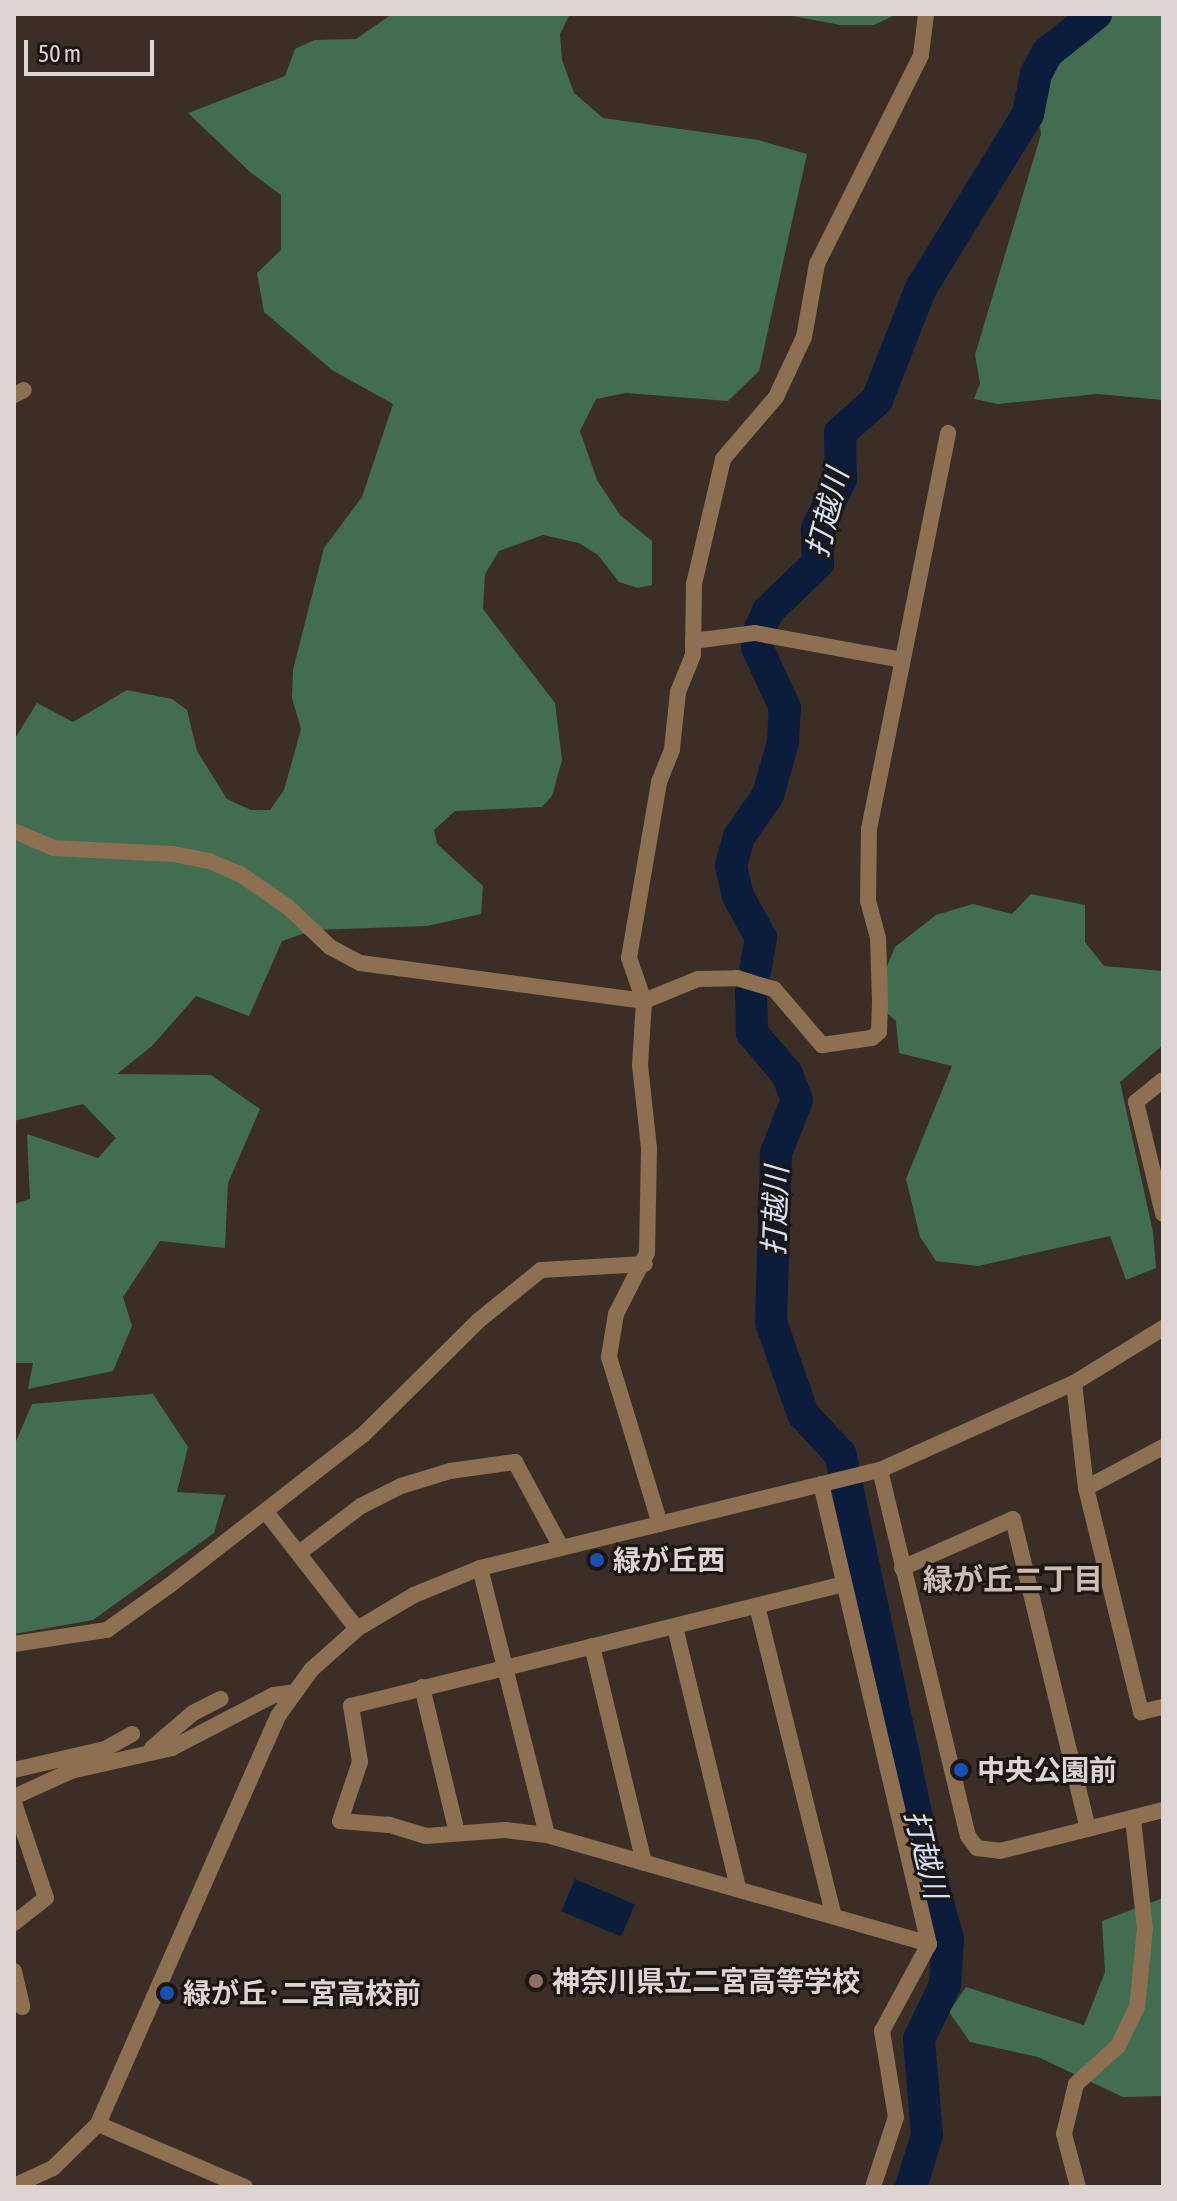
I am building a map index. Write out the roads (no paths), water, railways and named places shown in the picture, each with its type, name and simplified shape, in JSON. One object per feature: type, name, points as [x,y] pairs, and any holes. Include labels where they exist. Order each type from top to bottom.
[{"type":"street","points":[[660,1524],[609,1357],[616,1314],[645,1264],[649,1148],[640,1065],[644,1001],[629,958],[659,782],[672,749],[674,706],[693,655],[694,584],[723,459],[776,397],[792,363],[808,323],[817,264],[921,55],[926,14]]},
{"type":"street","points":[[14,831],[54,848],[173,854],[209,861],[240,874],[288,907],[330,947],[360,963],[644,1001],[698,979],[737,978],[768,985],[822,1045],[872,1038],[879,1032],[878,938],[868,901],[869,829],[948,433]]},
{"type":"street","points":[[693,641],[755,633],[902,660]]},
{"type":"street","points":[[1162,1211],[1136,1102],[1163,1080]]},
{"type":"street","points":[[14,1644],[107,1630],[266,1512],[364,1434],[478,1321],[534,1274],[549,1267],[645,1264]]},
{"type":"street","points":[[14,2186],[53,2168],[98,2124],[278,1716],[311,1670],[357,1629],[414,1595],[480,1568],[874,1471],[1074,1383],[1163,1328]]},
{"type":"street","points":[[1074,1383],[1086,1488],[1141,1712],[1163,1707]]},
{"type":"street","points":[[1086,1488],[1163,1447]]},
{"type":"street","points":[[299,1553],[361,1506],[401,1486],[450,1471],[515,1462],[561,1547]]},
{"type":"street","points":[[874,1471],[902,1568],[968,1836],[988,1852],[1163,1810]]},
{"type":"street","points":[[826,1483],[844,1584],[929,1944],[882,2031],[896,2117],[873,2187]]},
{"type":"street","points":[[266,1512],[357,1629]]},
{"type":"street","points":[[902,1568],[1013,1519],[1088,1829]]},
{"type":"street","points":[[480,1568],[547,1835]]},
{"type":"street","points":[[844,1584],[675,1627],[505,1665],[351,1706],[360,1762],[340,1821],[389,1825],[426,1836],[505,1830],[547,1835],[833,1914],[929,1944]]},
{"type":"street","points":[[757,1606],[833,1914]]},
{"type":"street","points":[[675,1627],[738,1888]]},
{"type":"street","points":[[592,1646],[644,1863]]},
{"type":"street","points":[[422,1687],[457,1833]]},
{"type":"street","points":[[14,1923],[46,1898],[14,1800],[71,1771],[172,1748],[274,1695],[295,1692]]},
{"type":"street","points":[[140,1755],[193,1713],[221,1699]]},
{"type":"street","points":[[14,1770],[105,1749],[132,1734]]},
{"type":"street","points":[[1078,2187],[1064,2134],[1076,2084],[1118,2046],[1137,2007],[1145,1929],[1133,1818]]},
{"type":"street","points":[[14,1971],[22,2007]]},
{"type":"street","points":[[98,2124],[245,2187]]},
{"type":"water","points":[[575,1879],[635,1904],[621,1937],[561,1911]]},
{"type":"waterway","name":"打越川","points":[[911,2187],[927,2135],[919,2039],[945,1985],[948,1939],[925,1856],[840,1454],[803,1414],[771,1322],[776,1153],[797,1100],[787,1074],[752,1033],[751,993],[761,938],[738,896],[731,866],[739,837],[768,795],[783,742],[785,708],[757,647],[760,629],[768,611],[818,563],[817,529],[841,479],[840,433],[877,400],[921,288],[1028,114],[1036,74],[1047,53],[1096,14]]},
{"type":"place","name":"緑が丘西","points":[[597,1560]]},
{"type":"place","name":"中央公園前","points":[[961,1770]]},
{"type":"place","name":"神奈川県立二宮高等学校","points":[[536,1981]]},
{"type":"place","name":"緑が丘･二宮高校前","points":[[167,1993]]},
{"type":"district","name":"緑が丘二丁目","points":[[1013,1579]]}]
